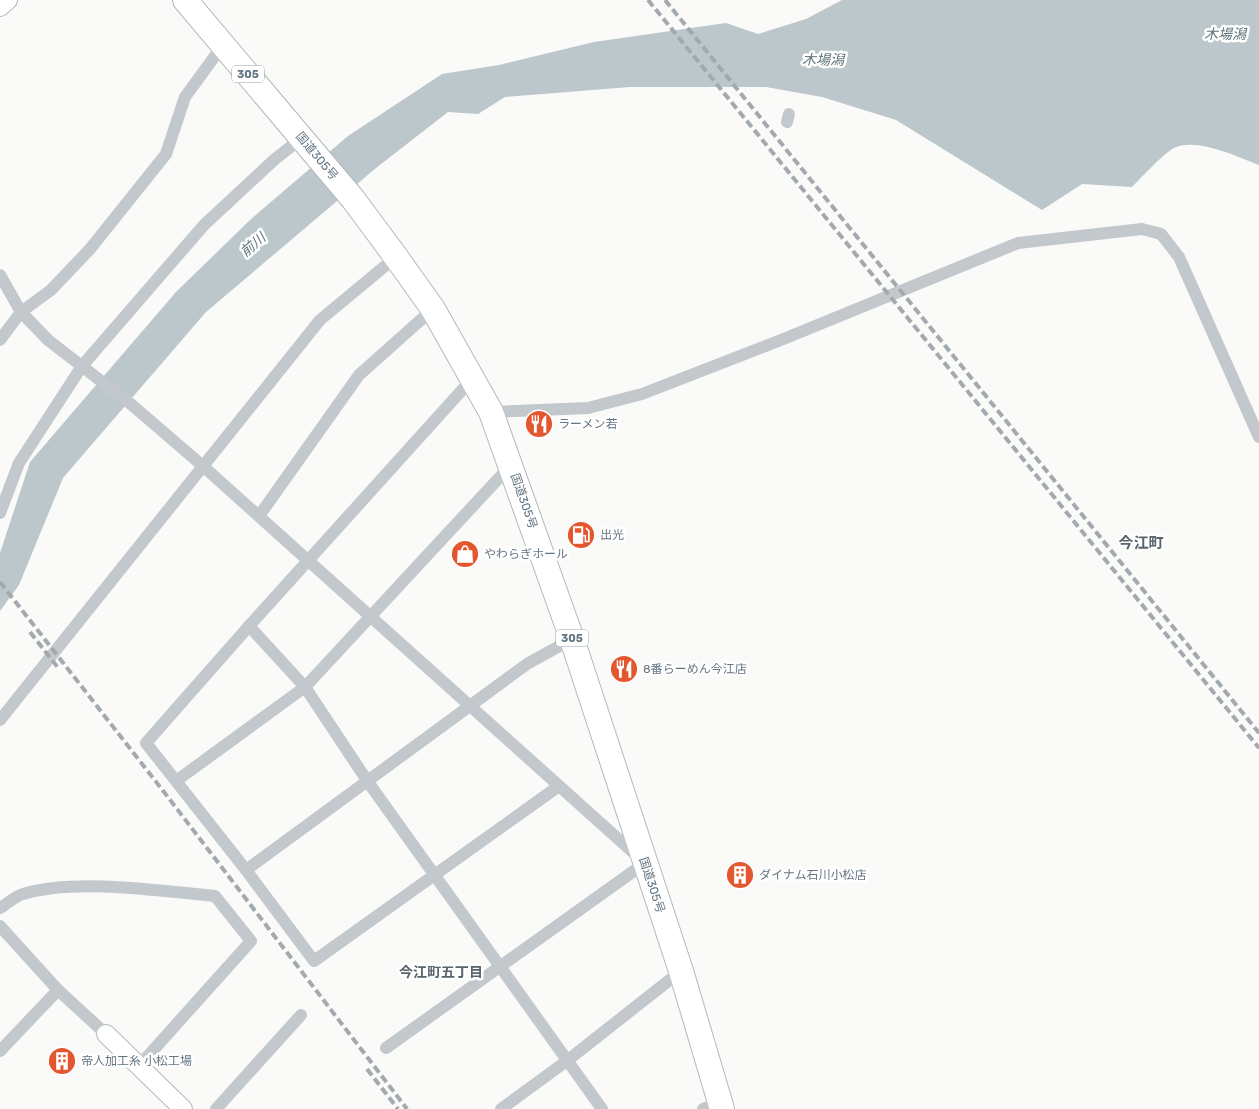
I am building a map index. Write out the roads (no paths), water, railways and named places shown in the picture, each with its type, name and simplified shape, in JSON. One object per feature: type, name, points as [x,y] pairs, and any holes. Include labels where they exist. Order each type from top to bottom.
[{"type":"highway","name":"国道305号","points":[[185,0],[353,199],[432,309],[491,412],[572,639],[680,971],[715,1107]]},
{"type":"street","points":[[0,7],[8,0]]},
{"type":"street","points":[[0,340],[21,312],[51,290],[90,249],[166,154],[186,97],[223,45]]},
{"type":"street","points":[[0,513],[19,463],[82,366],[204,225],[260,172],[306,144]]},
{"type":"street","points":[[491,412],[588,408],[642,394],[781,340],[1018,243],[1142,229],[1161,234],[1179,257],[1259,437]]},
{"type":"street","points":[[0,720],[320,320],[396,257]]},
{"type":"street","points":[[0,275],[21,312],[48,340],[132,405],[260,516],[645,863],[386,1048]]},
{"type":"street","points":[[260,516],[359,375],[432,309]]},
{"type":"street","points":[[472,379],[307,560],[146,743],[246,870],[314,961],[559,786]]},
{"type":"street","points":[[176,782],[305,687],[511,465]]},
{"type":"street","points":[[249,626],[305,687],[368,782],[435,873],[602,1109]]},
{"type":"street","points":[[246,870],[471,707],[527,664],[572,639]]},
{"type":"street","points":[[0,908],[22,894],[61,888],[148,889],[215,896],[251,941],[139,1066]]},
{"type":"street","points":[[0,926],[58,990],[183,1109]]},
{"type":"street","points":[[501,1109],[568,1060],[680,971]]},
{"type":"street","points":[[0,1051],[58,990]]},
{"type":"street","points":[[216,1109],[301,1015]]},
{"type":"water","points":[[842,0],[1259,0],[1259,165],[1217,149],[1205,146],[1183,145],[1174,148],[1164,155],[1132,187],[1082,184],[1042,210],[896,120],[822,97],[766,87],[630,87],[505,97],[478,114],[448,112],[376,168],[206,312],[63,478],[19,585],[0,611],[0,553],[30,462],[176,292],[250,220],[348,136],[442,74],[499,65],[594,42],[726,23],[758,34],[806,19]]},
{"type":"railway","points":[[648,0],[1259,748]]},
{"type":"railway","points":[[665,0],[1259,733]]},
{"type":"railway","points":[[0,582],[407,1109]]},
{"type":"railway","points":[[30,632],[59,669]]},
{"type":"railway","points":[[367,1069],[398,1109]]},
{"type":"place","name":"ラーメン若","points":[[539,424]]},
{"type":"place","name":"出光","points":[[581,535]]},
{"type":"place","name":"やわらぎホール","points":[[465,554]]},
{"type":"place","name":"8番らーめん今江店","points":[[624,669]]},
{"type":"place","name":"ダイナム石川小松店","points":[[740,875]]},
{"type":"place","name":"帝人加工糸 小松工場","points":[[62,1061]]},
{"type":"district","name":"今江町","points":[[1141,543]]},
{"type":"district","name":"今江町五丁目","points":[[441,972]]},
{"type":"water label","name":"木場潟","points":[[1225,34]]},
{"type":"water label","name":"木場潟","points":[[823,60]]},
{"type":"water label","name":"前川","points":[[253,245]]}]
